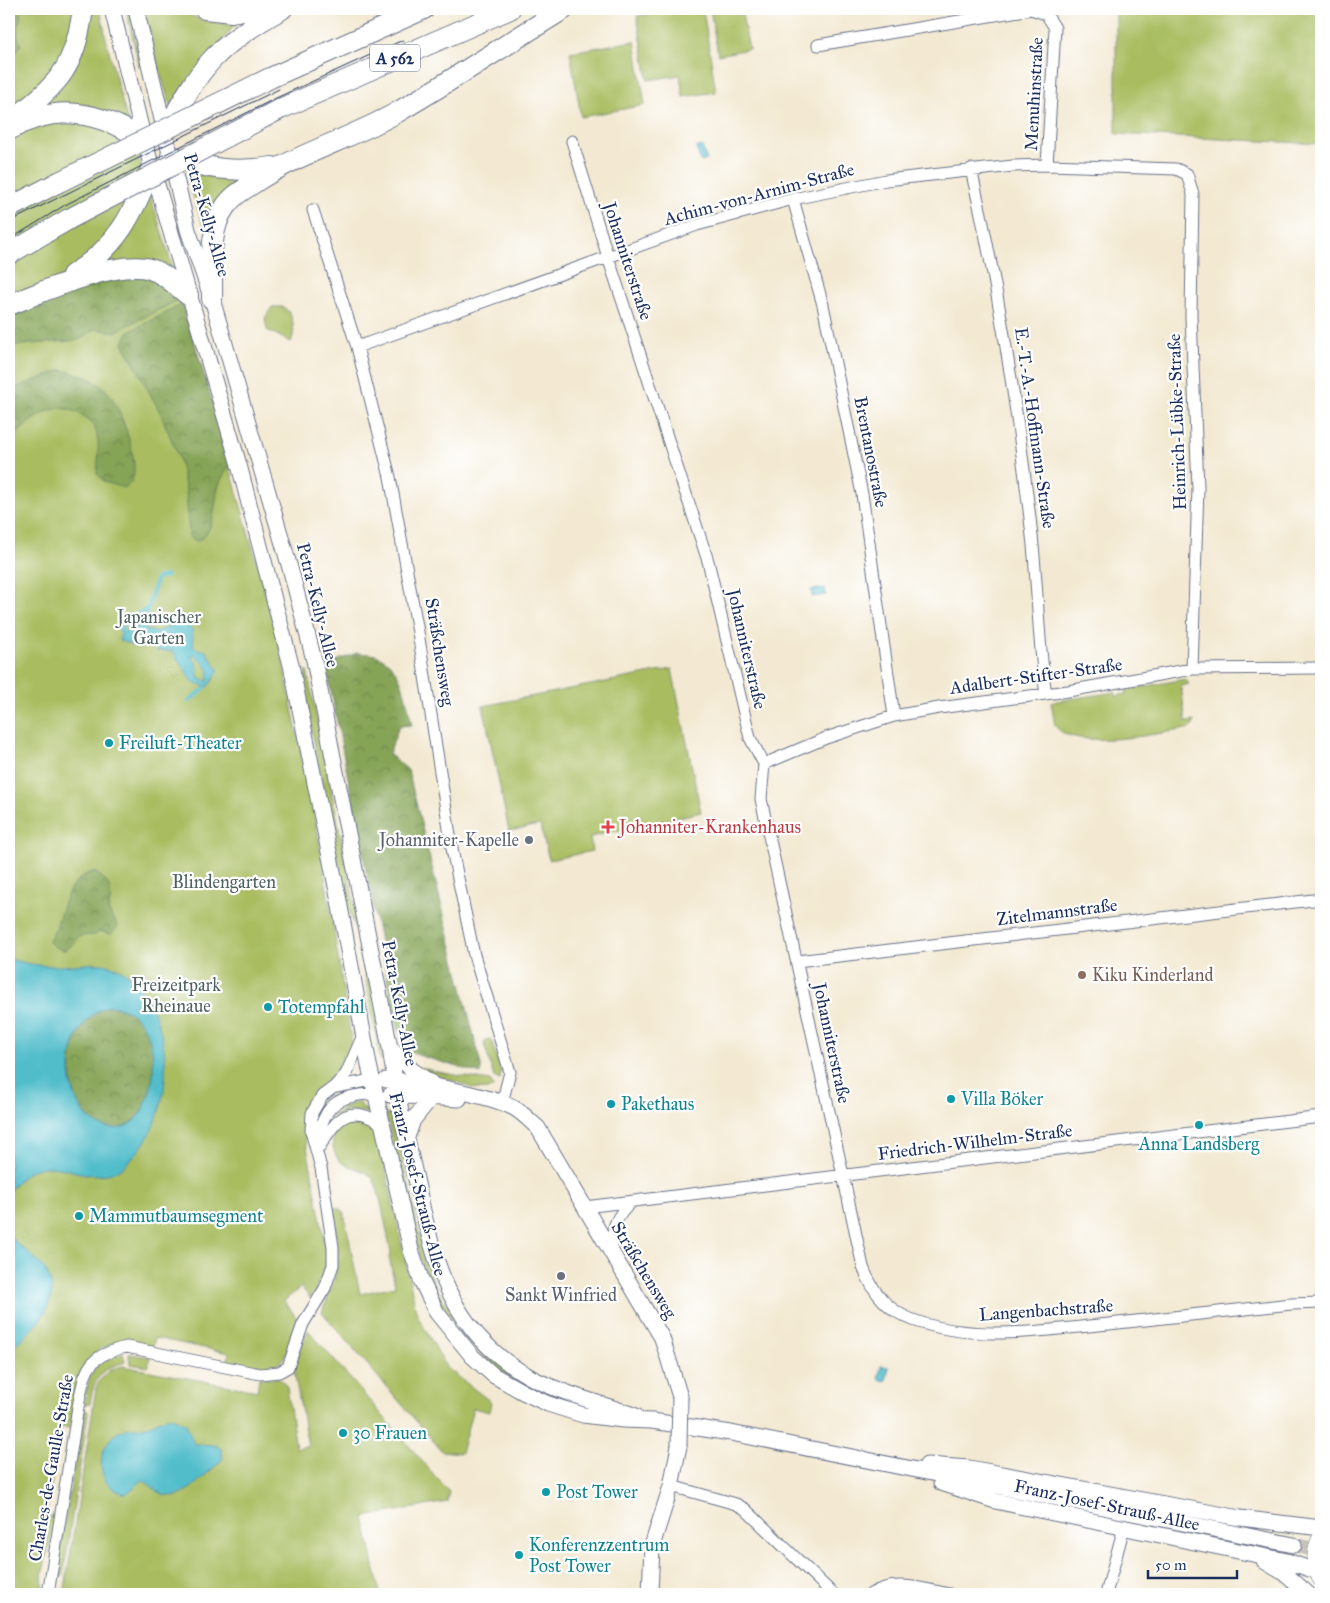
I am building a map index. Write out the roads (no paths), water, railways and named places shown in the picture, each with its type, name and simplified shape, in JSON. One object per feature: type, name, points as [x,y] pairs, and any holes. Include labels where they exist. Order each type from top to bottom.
[{"type":"highway","points":[[9,124],[54,87],[64,72],[72,57],[80,34],[84,9]]},
{"type":"highway","points":[[205,9],[232,12],[249,9]]},
{"type":"highway","points":[[160,144],[186,93],[206,64],[228,42],[282,9]]},
{"type":"highway","name":"A 562","points":[[9,208],[268,79],[424,9]]},
{"type":"highway","name":"A 562","points":[[9,254],[69,219],[280,109],[510,9]]},
{"type":"highway","points":[[212,299],[214,235],[218,220],[226,206],[237,194],[279,166],[352,135],[396,113],[564,9]]},
{"type":"highway","points":[[9,130],[24,122],[50,114],[67,113],[94,116],[118,124],[160,144],[198,166],[218,170],[247,171],[279,166]]},
{"type":"highway","points":[[42,292],[94,261],[114,242],[136,206],[152,167]]},
{"type":"highway","points":[[9,305],[108,270],[132,266],[150,269],[162,274],[188,295]]},
{"type":"main road","points":[[112,9],[160,144]]},
{"type":"main road","points":[[136,9],[160,144],[152,167],[239,465],[291,665],[374,1087]]},
{"type":"main road","name":"Petra-Kelly-Allee","points":[[160,144],[212,299],[292,575],[314,660],[398,1096]]},
{"type":"main road","points":[[390,1048],[412,1070],[445,1089]]},
{"type":"main road","name":"Sträßchensweg","points":[[374,1087],[395,1080],[482,1098],[514,1108],[538,1128],[664,1341],[680,1397],[679,1446],[671,1486],[652,1546],[650,1594]]},
{"type":"main road","name":"Sträßchensweg","points":[[374,1087],[398,1096],[430,1099],[482,1098]]},
{"type":"main road","name":"Franz-Josef-Strauß-Allee","points":[[374,1087],[411,1250],[422,1282],[437,1313],[472,1356],[493,1374],[522,1392],[548,1404],[602,1418],[652,1421],[731,1434],[1294,1545]]},
{"type":"main road","name":"Franz-Josef-Strauß-Allee","points":[[398,1096],[406,1139],[436,1264],[451,1298],[476,1332],[500,1356],[532,1378],[569,1394],[652,1421]]},
{"type":"main road","points":[[406,1139],[413,1120],[430,1099]]},
{"type":"main road","name":"Franz-Josef-Strauß-Allee","points":[[890,1465],[995,1501],[1296,1563],[1320,1575]]},
{"type":"main road","name":"Franz-Josef-Strauß-Allee","points":[[890,1465],[969,1468],[1240,1518],[1321,1528]]},
{"type":"main road","points":[[1320,1575],[1316,1554],[1321,1539]]},
{"type":"main road","points":[[1252,1554],[1284,1573],[1308,1594]]},
{"type":"street","name":"Menuhinstraße","points":[[818,45],[1031,9],[1046,14],[1055,28],[1047,165]]},
{"type":"street","name":"Johanniterstraße","points":[[572,141],[708,561],[750,738],[764,764],[761,799],[844,1176]]},
{"type":"street","name":"Achim-von-Arnim-Straße","points":[[357,347],[698,225],[793,199],[886,180],[971,169],[1047,165],[1176,169],[1187,174]]},
{"type":"street","name":"E.-T.-A.-Hoffmann-Straße","points":[[971,169],[993,268],[1020,436],[1036,570],[1046,694]]},
{"type":"street","name":"Heinrich-Lübke-Straße","points":[[1187,174],[1193,194],[1191,316],[1198,488],[1192,669]]},
{"type":"street","name":"Brentanostraße","points":[[793,199],[823,306],[862,494],[894,716]]},
{"type":"street","name":"Sträßchensweg","points":[[313,210],[357,347],[390,477],[453,854],[469,933],[510,1072],[502,1103]]},
{"type":"street","name":"Adalbert-Stifter-Straße","points":[[764,764],[826,738],[894,716],[1046,694],[1192,669],[1321,668]]},
{"type":"street","name":"Zitelmannstraße","points":[[797,961],[1321,899]]},
{"type":"street","name":"Charles-de-Gaulle-Straße","points":[[48,1594],[78,1407],[84,1376],[92,1362],[108,1351],[127,1347],[260,1374],[278,1372],[288,1367],[303,1324],[326,1288],[333,1265],[333,1247],[318,1150],[311,1131],[312,1113],[322,1096],[334,1087],[353,1062],[364,1033]]},
{"type":"street","points":[[334,1087],[374,1087]]},
{"type":"street","name":"Charles-de-Gaulle-Straße","points":[[318,1150],[321,1125],[329,1108],[348,1096],[374,1087]]},
{"type":"street","points":[[318,1150],[336,1123],[349,1114],[364,1114],[382,1124]]},
{"type":"street","name":"Friedrich-Wilhelm-Straße","points":[[585,1207],[1321,1118]]},
{"type":"street","name":"Langenbachstraße","points":[[844,1176],[863,1267],[877,1295],[894,1311],[912,1320],[941,1328],[983,1334],[1073,1328],[1291,1304],[1321,1303]]},
{"type":"street","points":[[611,1251],[615,1220],[633,1201]]},
{"type":"street","points":[[671,1486],[736,1504],[745,1509],[833,1594]]},
{"type":"street","points":[[1106,1594],[1124,1527]]},
{"type":"street","points":[[871,1594],[881,1588],[895,1586],[912,1586],[949,1594]]},
{"type":"water","points":[[702,146],[707,160],[701,162],[696,148]]},
{"type":"water","points":[[825,588],[826,595],[812,597],[811,590]]},
{"type":"water","points":[[142,617],[146,618],[146,630],[156,632],[181,622],[192,629],[194,648],[206,651],[219,671],[208,687],[192,682],[173,651],[156,651],[159,646],[151,640],[136,647],[119,640],[122,631],[126,632],[129,628],[135,629]],"holes":[[[193,654],[203,662],[209,671],[208,682],[198,676],[197,664],[192,658]]]},
{"type":"water","points":[[9,959],[48,966],[104,964],[121,970],[135,982],[146,997],[162,1036],[165,1057],[165,1079],[162,1101],[156,1121],[146,1140],[125,1166],[119,1170],[104,1175],[49,1167],[35,1169],[22,1177],[9,1192]],"holes":[[[108,1006],[129,1012],[144,1027],[152,1047],[153,1071],[149,1094],[141,1113],[127,1125],[110,1128],[97,1124],[87,1116],[75,1097],[70,1067],[72,1051],[76,1037],[94,1013]]]},
{"type":"water","points":[[9,1235],[43,1267],[50,1279],[52,1291],[50,1302],[37,1324],[9,1350]]},
{"type":"water","points":[[881,1366],[889,1367],[886,1381],[878,1379]]},
{"type":"water","points":[[172,1417],[186,1424],[194,1444],[215,1445],[221,1449],[223,1457],[221,1461],[191,1488],[176,1496],[163,1495],[143,1480],[126,1494],[115,1490],[108,1484],[101,1466],[105,1446],[111,1438],[120,1431],[143,1427]]},
{"type":"waterway","points":[[145,617],[157,578],[167,576]]},
{"type":"waterway","points":[[122,631],[120,630],[129,619],[147,609]]},
{"type":"waterway","points":[[189,701],[205,688]]},
{"type":"tunnel","points":[[1294,1545],[1321,1551]]},
{"type":"tram line","points":[[9,240],[65,205],[276,98],[403,40]]},
{"type":"tram line","points":[[9,222],[279,89]]},
{"type":"place","name":"Freiluft-Theater","points":[[109,743]]},
{"type":"place","name":"Johanniter-Krankenhaus","points":[[608,827]]},
{"type":"place","name":"Johanniter-Kapelle","points":[[529,840]]},
{"type":"place","name":"Kiku Kinderland","points":[[1082,975]]},
{"type":"place","name":"Totempfahl","points":[[268,1007]]},
{"type":"place","name":"Villa Böker","points":[[951,1099]]},
{"type":"place","name":"Pakethaus","points":[[611,1104]]},
{"type":"place","name":"Anna Landsberg","points":[[1199,1125]]},
{"type":"place","name":"Mammutbaumsegment","points":[[79,1216]]},
{"type":"place","name":"Sankt Winfried","points":[[561,1276]]},
{"type":"place","name":"30 Frauen","points":[[343,1433]]},
{"type":"place","name":"Post Tower","points":[[546,1492]]},
{"type":"place","name":"Konferenzzentrum Post Tower","points":[[519,1555]]},
{"type":"park label","name":"Japanischer Garten","points":[[159,628]]},
{"type":"park label","name":"Blindengarten","points":[[224,882]]},
{"type":"park label","name":"Freizeitpark Rheinaue","points":[[176,995]]}]
